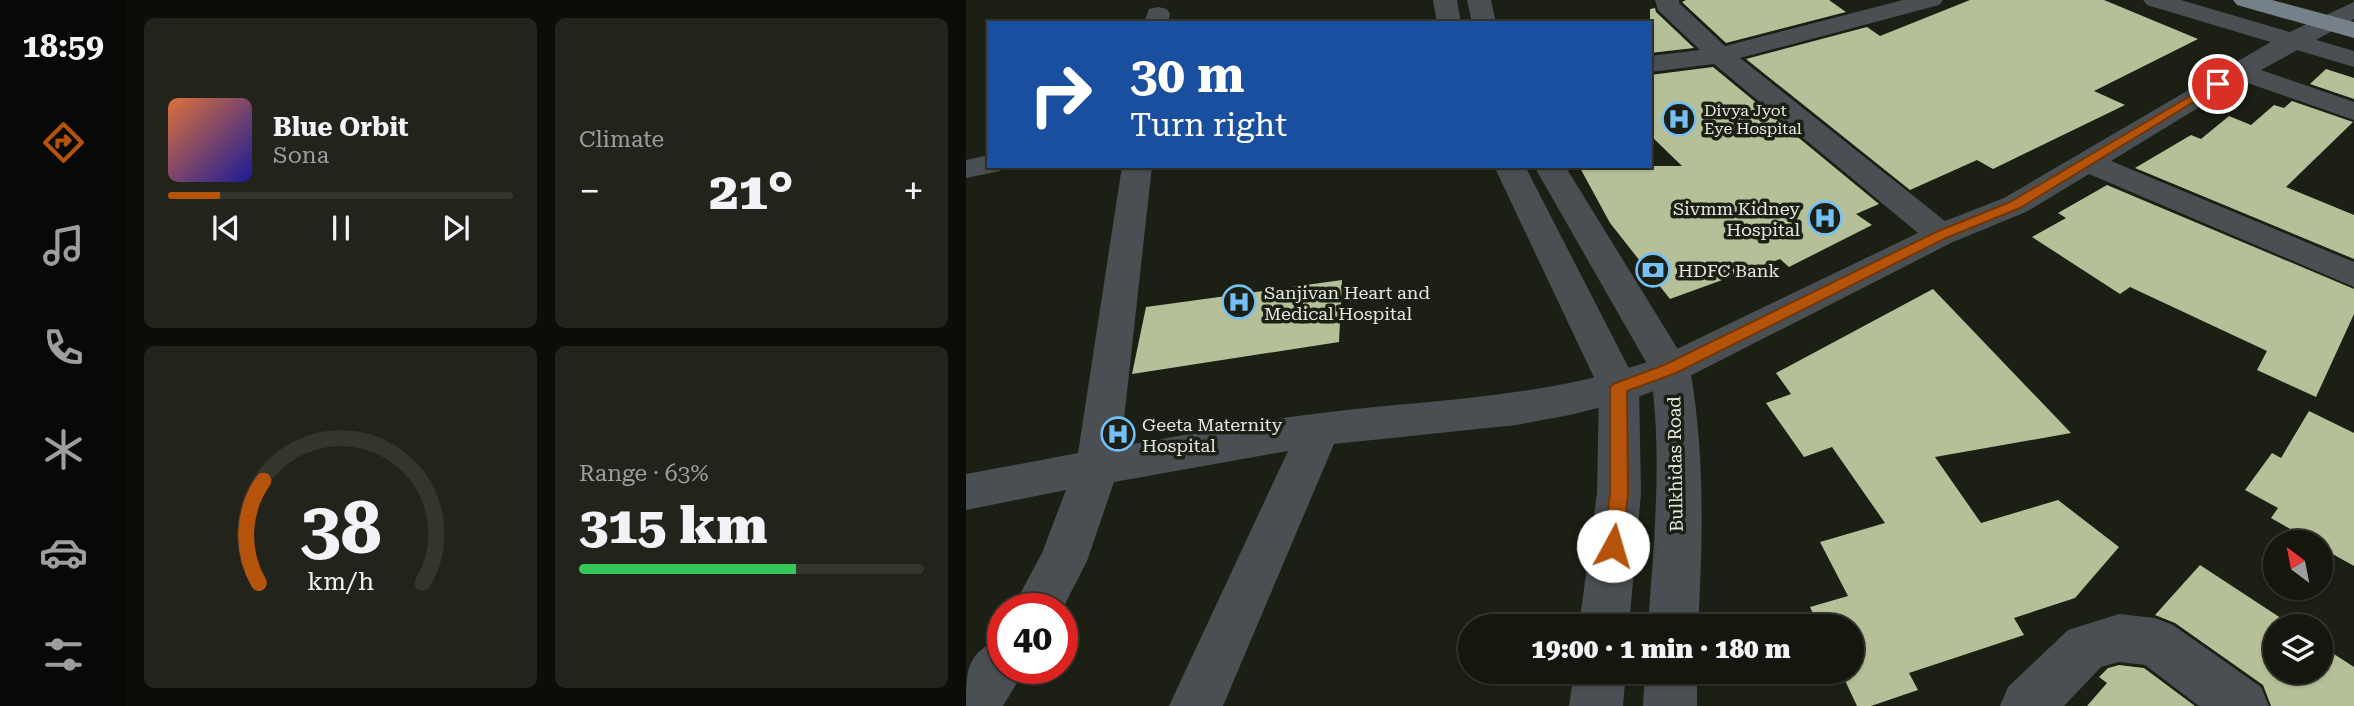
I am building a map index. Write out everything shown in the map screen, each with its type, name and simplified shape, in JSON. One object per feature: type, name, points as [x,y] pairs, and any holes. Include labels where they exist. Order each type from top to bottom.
[{"type":"main road","points":[[2245,0],[2346,21]]},
{"type":"street","points":[[1445,0],[1449,21]]},
{"type":"street","points":[[1479,0],[1484,21]]},
{"type":"street","points":[[1667,0],[1667,5],[1720,55],[1941,235]]},
{"type":"street","points":[[1652,64],[1720,55],[1931,0]]},
{"type":"street","points":[[2155,0],[2354,59]]},
{"type":"street","points":[[966,492],[1319,429],[1516,409],[1619,388],[1670,369],[1941,235],[2015,205],[2290,41],[2346,21]]},
{"type":"street","points":[[2239,71],[2354,111]]},
{"type":"street","points":[[2087,162],[2354,275]]},
{"type":"street","points":[[966,169],[987,164]]},
{"type":"street","points":[[1046,593],[1063,561],[1097,467],[1137,168]]},
{"type":"street","points":[[1510,168],[1619,388],[1619,493],[1606,614]]},
{"type":"street","name":"Bulkhidas Road","points":[[1550,168],[1670,369],[1676,398],[1678,488],[1673,614]]},
{"type":"street","points":[[1196,706],[1319,429]]},
{"type":"street","points":[[2026,706],[2086,647],[2119,638],[2155,642],[2242,706]]},
{"type":"street","points":[[971,706],[987,684]]},
{"type":"street","points":[[1596,706],[1599,684]]},
{"type":"street","points":[[1670,706],[1671,684]]},
{"type":"building","points":[[1829,0],[1846,12],[1726,43],[1682,2]]},
{"type":"building","points":[[1970,0],[2104,0],[2198,39],[2094,91],[2125,105],[1993,169],[1977,160],[1910,190],[1746,59],[1867,27],[1880,36]]},
{"type":"building","points":[[1655,8],[1694,48],[1652,53],[1650,9]]},
{"type":"building","points":[[1713,67],[1879,204],[1856,214],[1872,225],[1789,267],[1780,259],[1670,299],[1610,223],[1580,168],[1682,166],[1652,137],[1652,75]]},
{"type":"building","points":[[2326,69],[2354,78],[2354,99],[2310,84]]},
{"type":"building","points":[[2292,101],[2353,122],[2286,187],[2354,215],[2354,259],[2135,168],[2191,135],[2201,139],[2229,116],[2251,125],[2274,105],[2284,108]]},
{"type":"building","points":[[2107,185],[2354,289],[2354,314],[2316,397],[2257,370],[2267,351],[2130,287],[2120,294],[2032,237],[2066,218],[2058,213]]},
{"type":"building","points":[[1342,280],[1339,342],[1132,374],[1146,307]]},
{"type":"building","points":[[1933,289],[2071,433],[1935,457],[1981,523],[2058,500],[2119,547],[2075,598],[2014,618],[2024,635],[1909,673],[1918,690],[1871,706],[1857,706],[1847,684],[1864,684],[1864,614],[1813,614],[1810,607],[1848,596],[1820,542],[1885,523],[1832,447],[1804,457],[1766,403],[1791,394],[1776,373]]},
{"type":"building","points":[[2309,411],[2354,433],[2354,566],[2333,554],[2333,530],[2292,530],[2271,518],[2278,508],[2245,490],[2272,453],[2281,458]]},
{"type":"building","points":[[2200,565],[2275,614],[2263,614],[2263,684],[2333,684],[2333,653],[2354,667],[2354,706],[2271,706],[2263,685],[2175,623],[2155,615]]},
{"type":"building","points":[[2119,665],[2144,668],[2195,706],[2087,706],[2107,683],[2099,677],[2108,668]]},
{"type":"place","name":"Divya Jyot Eye Hospital","points":[[1679,119]]},
{"type":"place","name":"Sivmm Kidney Hospital","points":[[1825,218]]},
{"type":"place","name":"HDFC Bank","points":[[1653,270]]},
{"type":"place","name":"Sanjivan Heart and Medical Hospital","points":[[1239,302]]},
{"type":"place","name":"Geeta Maternity Hospital","points":[[1118,434]]},
{"type":"route","points":[[1613,546],[1619,493],[1619,388],[1670,369],[1941,235],[2015,205],[2218,84]]}]
